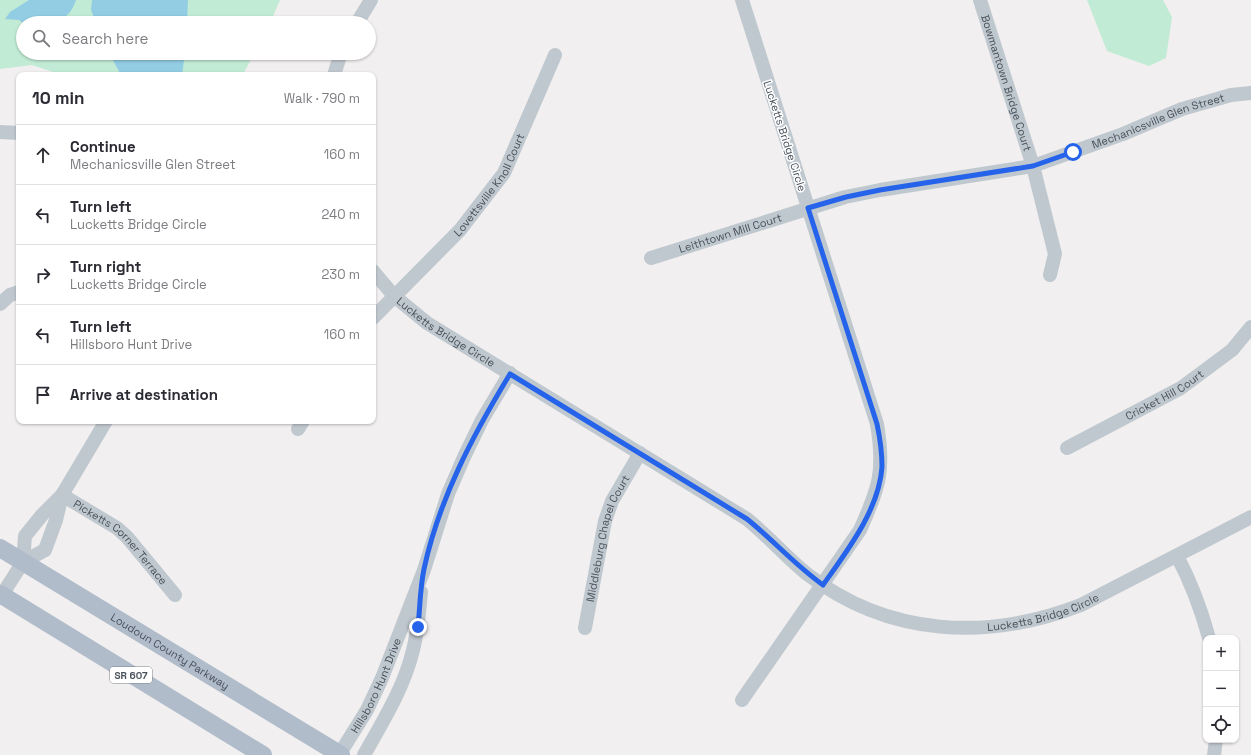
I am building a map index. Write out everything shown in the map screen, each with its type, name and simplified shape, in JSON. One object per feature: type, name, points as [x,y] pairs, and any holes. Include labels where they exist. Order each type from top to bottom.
[{"type":"main road","name":"Loudoun County Parkway","points":[[0,548],[340,755]]},
{"type":"main road","name":"SR 607","points":[[1,596],[263,755]]},
{"type":"street","points":[[361,16],[371,0]]},
{"type":"street","name":"Lucketts Bridge Circle","points":[[742,0],[877,424],[881,446],[882,468],[874,500],[860,530],[823,585]]},
{"type":"street","name":"Bowmantown Bridge Court","points":[[980,0],[1033,166],[1055,254],[1050,275]]},
{"type":"street","name":"Lovettsville Knoll Court","points":[[376,315],[460,230],[504,173],[555,54]]},
{"type":"street","points":[[335,72],[339,60]]},
{"type":"street","name":"Mechanicsville Glen Street","points":[[808,208],[846,197],[880,190],[1033,166],[1123,134],[1182,110],[1231,95],[1251,93]]},
{"type":"street","points":[[0,132],[16,133]]},
{"type":"street","name":"Leithtown Mill Court","points":[[651,258],[808,208]]},
{"type":"street","name":"Lucketts Bridge Circle","points":[[376,275],[394,296],[427,323],[640,452],[747,519],[767,535],[807,573],[823,585],[854,602],[909,622],[979,629],[1024,623],[1056,615],[1081,605],[1251,517]]},
{"type":"street","points":[[0,304],[10,295],[16,293]]},
{"type":"street","name":"Cricket Hill Court","points":[[1067,448],[1181,388],[1232,350],[1251,327]]},
{"type":"street","name":"Hillsboro Hunt Drive","points":[[340,755],[375,694],[424,570],[436,527],[464,457],[482,420],[510,374]]},
{"type":"street","points":[[23,562],[24,536],[62,495],[104,424]]},
{"type":"street","name":"Middleburg Chapel Court","points":[[586,628],[605,521],[612,501],[640,452]]},
{"type":"street","points":[[1,596],[23,562],[45,550],[56,520],[62,495]]},
{"type":"street","name":"Picketts Corner Terrace","points":[[62,495],[117,528],[127,537],[175,595]]},
{"type":"street","points":[[1177,556],[1190,581],[1208,635]]},
{"type":"street","name":"Hillsboro Hunt Drive","points":[[364,755],[396,697],[413,650],[418,627],[424,570]]},
{"type":"street","points":[[742,700],[823,585]]},
{"type":"street","points":[[1214,755],[1216,743]]},
{"type":"green space","points":[[0,0],[280,0],[273,16],[16,16],[16,60],[250,60],[244,72],[53,72],[32,65],[0,69]]},
{"type":"green space","points":[[1087,0],[1163,0],[1172,17],[1166,58],[1149,66],[1107,51]]},
{"type":"water","points":[[29,0],[76,0],[72,9],[66,16],[16,16],[16,20],[5,19],[10,12]]},
{"type":"water","points":[[92,0],[188,0],[187,16],[93,16],[91,10]]},
{"type":"water","points":[[113,60],[184,60],[182,72],[119,72]]},
{"type":"route","points":[[418,627],[424,570],[436,527],[448,494],[482,420],[510,374],[747,519],[767,535],[807,573],[823,585],[860,530],[874,500],[882,468],[881,446],[877,424],[808,208],[846,197],[880,190],[1033,166],[1073,152]]}]
